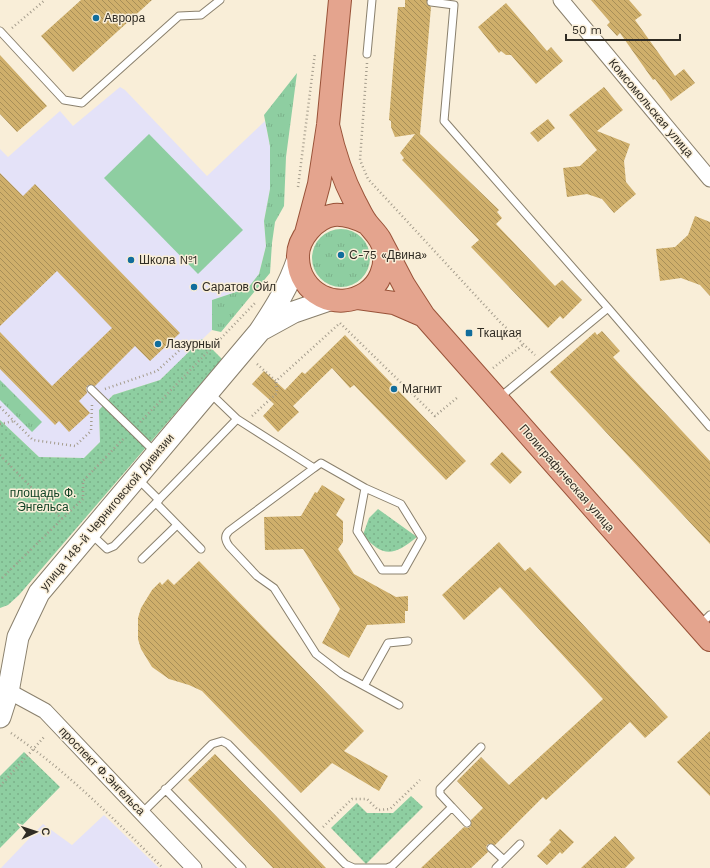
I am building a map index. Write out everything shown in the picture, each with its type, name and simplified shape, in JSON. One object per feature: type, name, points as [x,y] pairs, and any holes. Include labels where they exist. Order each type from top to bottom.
[{"type":"main road","name":"Полиграфическая улица","points":[[298,258],[300,246],[306,233],[319,184],[328,125],[340,0]]},
{"type":"main road","name":"Полиграфическая улица","points":[[328,125],[334,154],[343,178],[366,223]]},
{"type":"main road","name":"Полиграфическая улица","points":[[306,233],[319,221],[334,216],[353,216],[366,223],[374,230],[404,285],[424,316],[498,400],[706,627]]},
{"type":"main road","name":"Полиграфическая улица","points":[[329,300],[344,302],[358,298],[371,290],[379,280],[384,266],[382,243]]},
{"type":"main road","points":[[298,258],[301,273],[308,286],[320,296],[329,300]]},
{"type":"main road","name":"улица 148-й Черниговской Дивизии","points":[[6,725],[4,689],[18,637],[39,593],[259,332],[292,278],[298,258]]},
{"type":"main road","name":"Полиграфическая улица","points":[[358,298],[394,303],[424,316]]},
{"type":"main road","name":"улица 148-й Черниговской Дивизии","points":[[259,332],[294,312],[329,300]]},
{"type":"street","name":"Комсомольская улица","points":[[561,0],[710,179]]},
{"type":"street","name":"проспект Ф.Энгельса","points":[[4,689],[45,710],[194,868]]},
{"type":"lane","points":[[2,33],[64,100],[82,103],[179,16],[202,15],[220,0]]},
{"type":"lane","points":[[368,54],[372,0]]},
{"type":"lane","points":[[431,2],[454,5],[444,121],[710,427]]},
{"type":"lane","points":[[498,400],[608,308]]},
{"type":"lane","points":[[91,389],[156,453]]},
{"type":"lane","points":[[208,392],[237,419],[314,468]]},
{"type":"lane","points":[[90,532],[104,547],[111,549],[237,419]]},
{"type":"lane","points":[[365,488],[357,525],[360,536],[382,570],[404,570],[422,538],[401,504],[365,488],[321,463],[229,531],[226,534],[225,540],[256,576],[274,588],[316,654],[342,674],[399,705]]},
{"type":"lane","points":[[136,478],[177,525],[201,549]]},
{"type":"lane","points":[[142,559],[177,525]]},
{"type":"lane","points":[[364,686],[388,643],[408,641]]},
{"type":"lane","points":[[142,813],[212,744],[222,741],[228,744],[349,867],[387,868],[392,866],[452,807]]},
{"type":"lane","points":[[467,823],[440,794],[440,789],[482,747]]},
{"type":"lane","points":[[165,789],[242,868]]},
{"type":"lane","points":[[496,868],[520,844]]},
{"type":"lane","points":[[491,848],[504,860]]},
{"type":"path","points":[[2,33],[45,0]]},
{"type":"path","points":[[297,194],[315,48]]},
{"type":"path","points":[[368,54],[360,160],[368,179],[500,322],[543,362]]},
{"type":"path","points":[[0,580],[83,498],[83,481],[260,298]]},
{"type":"path","points":[[276,381],[340,323],[435,416],[458,397]]},
{"type":"path","points":[[490,371],[524,344]]},
{"type":"path","points":[[244,424],[277,393],[276,381],[257,364]]},
{"type":"path","points":[[0,424],[14,421]]},
{"type":"path","points":[[0,456],[62,519]]},
{"type":"path","points":[[6,725],[94,800],[163,868]]},
{"type":"path","points":[[0,786],[35,749],[45,736]]},
{"type":"path","points":[[316,834],[352,799],[367,799],[378,810],[390,809],[420,780]]},
{"type":"shaded area","name":"Школа №1","points":[[120,87],[125,90],[207,176],[265,121],[270,146],[270,189],[264,221],[266,246],[259,274],[248,288],[212,300],[212,330],[160,380],[113,395],[99,410],[100,442],[84,458],[39,457],[0,420],[0,149],[8,157],[60,111],[73,126]]},
{"type":"shaded area","points":[[104,815],[159,868],[1,868],[43,824],[72,845]]},
{"type":"green space","points":[[297,73],[286,157],[284,206],[275,222],[270,273],[221,332],[212,330],[212,300],[248,288],[259,274],[266,246],[264,221],[270,189],[270,146],[264,115]]},
{"type":"green space","points":[[149,134],[243,230],[198,274],[104,178]]},
{"type":"green space","points":[[335,229],[347,229],[362,237],[370,252],[370,264],[362,279],[347,287],[335,287],[320,279],[312,264],[312,252],[320,237]]},
{"type":"green space","name":"площадь Ф. Энгельса","points":[[202,339],[222,359],[19,595],[8,605],[0,608],[0,420],[39,457],[84,458],[100,442],[99,410],[113,395],[160,380]]},
{"type":"green space","points":[[0,380],[42,422],[32,432],[0,400]]},
{"type":"green space","points":[[378,509],[417,537],[402,548],[395,551],[383,551],[377,548],[363,535],[369,518]]},
{"type":"green space","points":[[24,752],[60,787],[0,848],[0,776]]},
{"type":"green space","points":[[411,796],[423,807],[366,864],[331,828],[357,803],[367,813],[393,813]]},
{"type":"building","name":"Аврора","points":[[81,0],[152,0],[73,72],[41,36]]},
{"type":"building","points":[[405,0],[427,0],[427,4],[431,7],[420,134],[499,210],[497,212],[502,218],[496,224],[555,286],[562,280],[582,300],[563,319],[560,316],[548,328],[471,247],[479,240],[402,160],[404,158],[400,153],[415,134],[395,137],[391,127],[391,121],[389,120],[398,7],[405,7]]},
{"type":"building","points":[[591,0],[629,0],[642,15],[635,20],[675,76],[684,69],[695,83],[671,101],[655,79],[653,80],[620,33],[617,36],[607,25],[610,22]]},
{"type":"building","points":[[506,3],[547,51],[551,47],[563,61],[536,84],[511,55],[506,55],[501,51],[499,53],[478,27]]},
{"type":"building","points":[[0,55],[47,106],[17,132],[0,114]]},
{"type":"building","points":[[604,87],[623,110],[597,131],[630,144],[624,161],[626,182],[636,194],[614,213],[602,199],[587,194],[567,197],[563,168],[580,166],[597,150],[569,115]]},
{"type":"building","points":[[548,119],[555,128],[538,142],[530,133]]},
{"type":"building","points":[[0,173],[23,196],[35,184],[180,333],[150,361],[135,346],[95,386],[88,385],[86,388],[87,393],[79,401],[90,413],[69,432],[59,421],[55,425],[0,369],[0,332],[52,386],[112,328],[57,271],[0,326]]},
{"type":"building","points":[[695,216],[710,222],[710,296],[700,285],[681,278],[660,281],[656,249],[675,247],[688,235]]},
{"type":"building","points":[[602,331],[620,351],[613,357],[710,461],[710,544],[550,372],[595,332],[597,335]]},
{"type":"building","points":[[345,335],[466,461],[446,480],[354,385],[350,388],[332,368],[293,406],[299,412],[278,432],[263,416],[274,404],[252,384],[264,371],[285,390],[302,372],[305,374]]},
{"type":"building","points":[[502,452],[522,472],[510,484],[490,464]]},
{"type":"building","points":[[322,485],[345,499],[336,515],[343,521],[343,542],[338,549],[354,574],[396,597],[408,596],[408,611],[405,611],[405,623],[367,625],[349,658],[322,643],[340,609],[303,549],[265,550],[264,517],[301,516],[315,492],[317,493]]},
{"type":"building","points":[[499,542],[525,571],[530,567],[668,717],[645,738],[630,722],[546,800],[543,797],[495,845],[488,844],[486,847],[488,852],[471,868],[421,868],[464,827],[468,828],[471,826],[471,820],[483,808],[457,781],[481,757],[509,785],[603,699],[500,587],[464,620],[442,595]]},
{"type":"building","points":[[199,561],[364,731],[344,751],[388,776],[379,791],[332,763],[301,793],[202,691],[169,679],[152,667],[141,649],[138,639],[138,618],[141,608],[152,590],[160,582],[162,585],[168,579],[174,585]]},
{"type":"building","points":[[710,731],[710,796],[677,762]]},
{"type":"building","points":[[215,754],[326,868],[273,868],[188,780]]},
{"type":"building","points":[[560,829],[574,842],[562,854],[560,852],[547,865],[537,856],[551,842],[549,840]]},
{"type":"building","points":[[615,836],[635,858],[625,868],[581,868]]},
{"type":"place","name":"Аврора","points":[[96,18]]},
{"type":"place","name":"С-75 «Двина»","points":[[341,255]]},
{"type":"place","name":"Школа №1","points":[[131,260]]},
{"type":"place","name":"Саратов Ойл","points":[[194,287]]},
{"type":"place","name":"Ткацкая","points":[[469,333]]},
{"type":"place","name":"Лазурный","points":[[158,344]]},
{"type":"place","name":"Магнит","points":[[394,389]]}]
